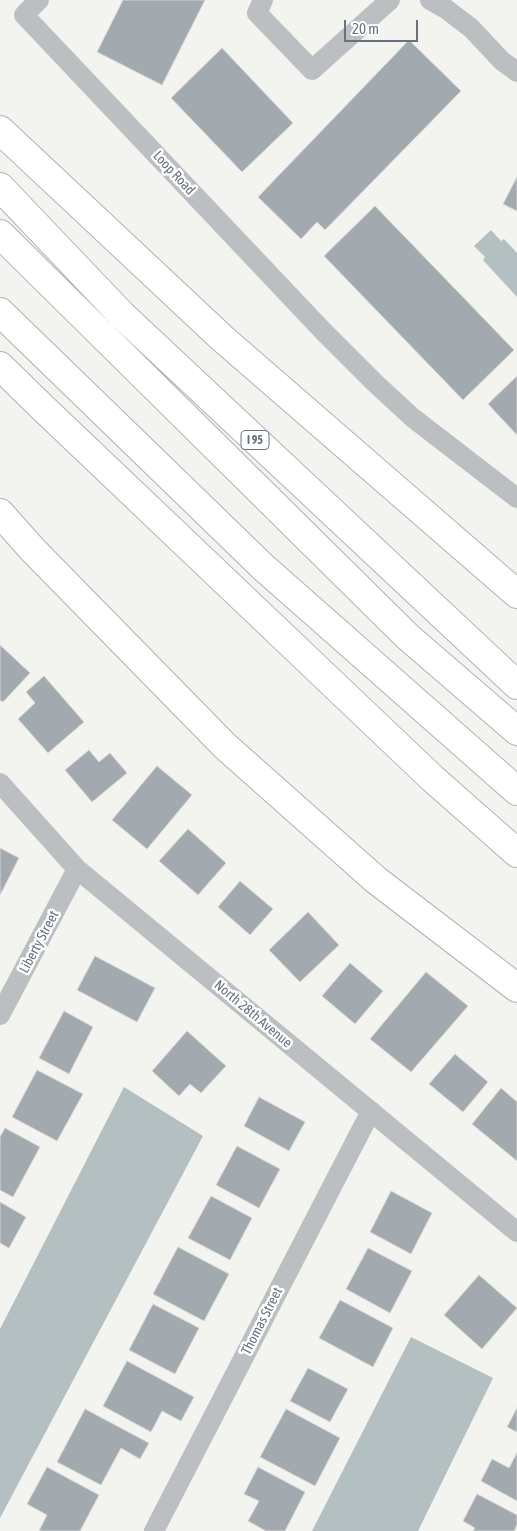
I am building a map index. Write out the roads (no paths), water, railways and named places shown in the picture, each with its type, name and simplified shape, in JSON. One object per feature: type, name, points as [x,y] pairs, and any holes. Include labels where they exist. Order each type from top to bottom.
[{"type":"highway","points":[[0,130],[222,338],[517,594]]},
{"type":"highway","name":"I 95","points":[[0,187],[122,315],[517,685]]},
{"type":"highway","points":[[0,234],[408,637],[517,731]]},
{"type":"highway","points":[[0,312],[263,566],[517,791]]},
{"type":"highway","points":[[0,366],[432,778],[517,853]]},
{"type":"highway","points":[[0,513],[32,549],[225,746],[376,880],[517,988]]},
{"type":"street","name":"Loop Road","points":[[39,0],[24,15],[323,331],[374,383],[413,418],[517,498]]},
{"type":"street","points":[[260,7],[312,70],[390,0]]},
{"type":"street","points":[[430,0],[446,9],[471,28],[502,61],[517,72]]},
{"type":"street","name":"North 28th Avenue","points":[[0,783],[77,869],[517,1232]]},
{"type":"street","name":"Liberty Street","points":[[0,1015],[77,869]]},
{"type":"street","name":"Thomas Street","points":[[154,1531],[371,1112]]}]
